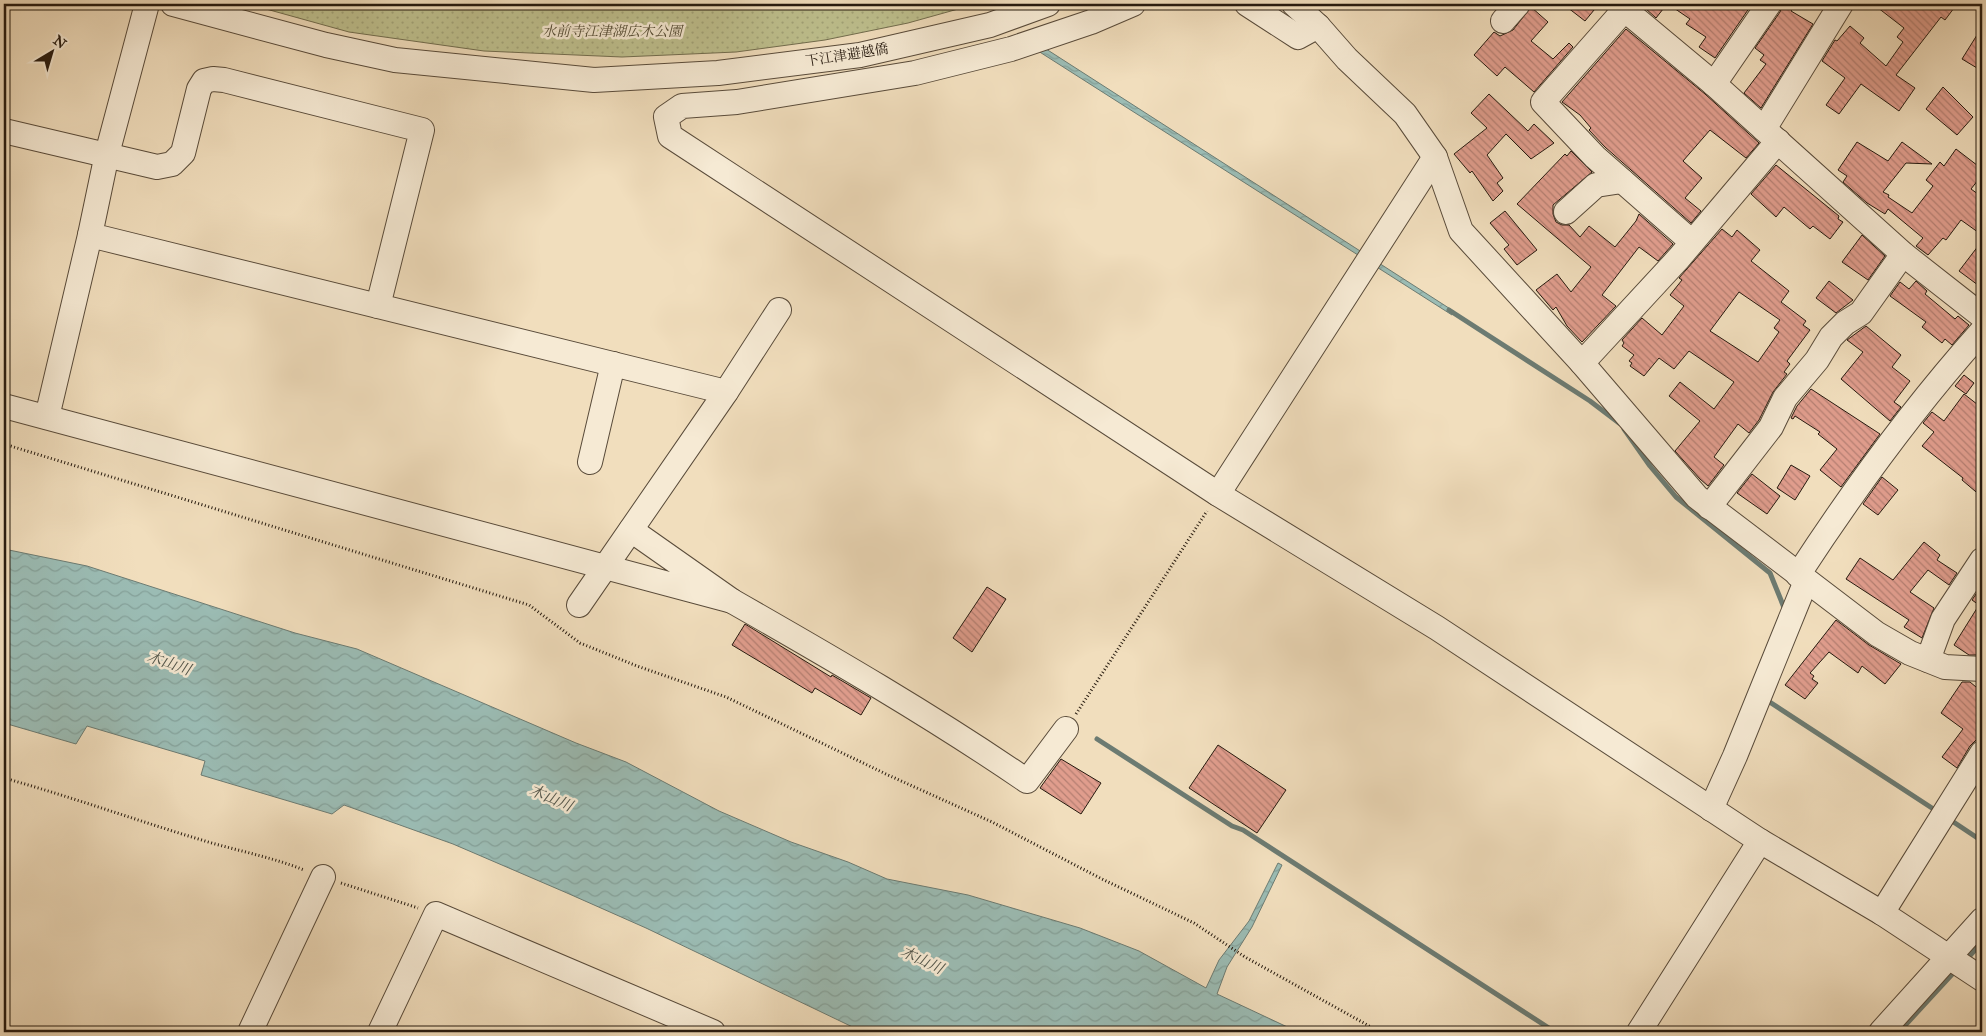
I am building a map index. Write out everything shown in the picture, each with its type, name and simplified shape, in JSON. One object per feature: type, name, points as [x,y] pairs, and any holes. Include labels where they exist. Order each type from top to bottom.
[{"type":"street","points":[[47,417],[107,154],[147,4]]},
{"type":"street","name":"下江津避越僑","points":[[173,4],[326,45],[395,60],[584,79],[640,78],[718,73],[860,54],[990,24],[1048,4]]},
{"type":"street","points":[[1133,4],[1091,22],[1011,49],[924,71],[747,101],[682,106],[666,118],[670,136],[1218,494],[1437,628],[1760,841],[1882,913],[1982,979]]},
{"type":"street","points":[[1247,4],[1298,37],[1318,26]]},
{"type":"street","points":[[1294,4],[1405,114],[1435,157],[1461,231],[1582,363],[1697,497],[1877,634],[1910,653],[1945,666],[1982,669]]},
{"type":"street","points":[[1714,84],[1769,4]]},
{"type":"street","points":[[1582,363],[1692,242],[1771,135],[1840,4]]},
{"type":"street","points":[[1692,242],[1595,157],[1543,102],[1626,7],[1903,254],[1982,316]]},
{"type":"street","points":[[4,131],[157,167],[172,164],[183,153],[199,90],[204,81],[214,79],[422,130],[378,306]]},
{"type":"street","points":[[1218,494],[1435,157]]},
{"type":"street","points":[[1566,212],[1596,185],[1622,181]]},
{"type":"street","points":[[90,235],[726,392]]},
{"type":"street","points":[[1710,507],[1771,427],[1785,398],[1817,360],[1831,337],[1845,323],[1861,313],[1903,254]]},
{"type":"street","points":[[579,605],[726,392],[779,310]]},
{"type":"street","points":[[1711,808],[1736,756],[1802,578],[1839,513],[1930,390],[1982,331]]},
{"type":"street","points":[[590,462],[614,364]]},
{"type":"street","points":[[4,406],[732,601]]},
{"type":"street","points":[[631,530],[732,601],[838,661],[1027,780],[1066,729]]},
{"type":"street","points":[[1928,660],[1943,619],[1982,560]]},
{"type":"street","points":[[1882,913],[1982,753]]},
{"type":"street","points":[[1639,1032],[1760,841]]},
{"type":"street","points":[[250,1032],[322,877]]},
{"type":"street","points":[[380,1032],[436,914],[702,1030]]},
{"type":"street","points":[[1882,1032],[1982,920]]},
{"type":"path","points":[[4,444],[530,606],[580,643],[637,666],[726,696],[888,775],[992,822],[1102,879],[1194,923],[1245,957],[1380,1032]]},
{"type":"path","points":[[1066,729],[1218,494]]},
{"type":"path","points":[[4,778],[206,841],[277,859],[322,877],[436,914]]},
{"type":"green space","name":"水前寺江津湖広木公園","points":[[248,4],[976,4],[908,23],[825,40],[736,52],[622,57],[484,51],[349,32]]},
{"type":"water","points":[[1043,47],[1455,312],[1452,315],[1035,49]]},
{"type":"water","name":"木山川","points":[[4,549],[87,566],[295,633],[357,649],[576,743],[626,762],[719,811],[791,842],[848,862],[887,879],[968,895],[1080,928],[1139,951],[1206,988],[1219,960],[1249,921],[1278,863],[1282,865],[1252,927],[1227,967],[1217,994],[1298,1032],[863,1032],[646,928],[453,844],[344,805],[332,814],[201,775],[205,761],[87,726],[76,744],[4,723]]},
{"type":"building","points":[[1563,4],[1599,4],[1585,21]]},
{"type":"building","points":[[1649,4],[1667,4],[1656,18],[1645,8]]},
{"type":"building","points":[[1668,4],[1752,4],[1715,58],[1699,47],[1706,37],[1686,24],[1690,19]]},
{"type":"building","points":[[1783,4],[1796,4],[1791,11],[1813,24],[1761,108],[1744,93],[1766,64],[1760,60],[1764,55],[1755,48],[1780,12]]},
{"type":"building","points":[[1873,4],[1957,4],[1945,20],[1941,17],[1896,75],[1915,88],[1899,111],[1861,84],[1839,114],[1826,105],[1845,78],[1822,61],[1835,40],[1837,41],[1850,26],[1864,38],[1860,43],[1886,66],[1903,42],[1897,37],[1904,28]]},
{"type":"building","points":[[1531,7],[1548,22],[1531,41],[1553,59],[1569,43],[1573,47],[1534,92],[1505,67],[1497,76],[1474,55],[1494,32],[1500,36],[1513,30]]},
{"type":"building","points":[[1982,27],[1982,71],[1962,59]]},
{"type":"building","points":[[1626,29],[1705,94],[1759,143],[1746,158],[1710,130],[1683,161],[1702,178],[1685,198],[1701,211],[1691,223],[1605,147],[1589,130],[1591,128],[1580,115],[1562,102]]},
{"type":"building","points":[[1943,87],[1973,117],[1957,135],[1926,109]]},
{"type":"building","points":[[1489,94],[1528,131],[1534,124],[1554,143],[1531,159],[1506,134],[1487,155],[1503,178],[1497,183],[1503,191],[1493,201],[1472,171],[1470,173],[1454,154],[1487,128],[1471,113]]},
{"type":"building","points":[[1857,142],[1888,161],[1902,142],[1932,164],[1906,163],[1883,192],[1912,213],[1933,186],[1926,180],[1940,162],[1944,166],[1956,149],[1982,169],[1982,175],[1971,189],[1982,197],[1982,235],[1961,220],[1946,240],[1943,238],[1928,255],[1916,246],[1923,238],[1888,209],[1885,214],[1867,203],[1843,182],[1847,176],[1838,170]]},
{"type":"building","points":[[1571,151],[1592,172],[1553,205],[1553,214],[1556,222],[1562,225],[1569,225],[1580,237],[1589,226],[1615,247],[1636,221],[1639,214],[1673,244],[1658,261],[1639,247],[1602,295],[1616,306],[1582,342],[1567,326],[1556,307],[1553,310],[1536,290],[1557,274],[1571,292],[1591,267],[1517,204],[1565,154],[1567,156]]},
{"type":"building","points":[[1776,165],[1839,216],[1838,219],[1843,222],[1830,239],[1813,226],[1810,229],[1784,207],[1776,217],[1751,194]]},
{"type":"building","points":[[1505,211],[1537,250],[1517,265],[1504,249],[1509,245],[1490,223]]},
{"type":"building","points":[[1722,229],[1732,237],[1737,230],[1760,250],[1751,261],[1789,291],[1781,302],[1806,321],[1803,325],[1810,330],[1787,361],[1790,364],[1784,372],[1787,374],[1773,392],[1759,420],[1749,433],[1738,424],[1714,457],[1724,465],[1708,486],[1675,451],[1700,421],[1669,396],[1680,382],[1714,409],[1734,382],[1689,351],[1674,369],[1659,358],[1644,376],[1630,366],[1632,363],[1629,361],[1634,355],[1622,346],[1624,343],[1622,340],[1642,318],[1662,335],[1684,306],[1670,295],[1682,280],[1679,278]],"holes":[[[1739,292],[1780,320],[1774,328],[1779,332],[1758,362],[1710,331]]]},
{"type":"building","points":[[1862,235],[1885,256],[1868,280],[1842,262]]},
{"type":"building","points":[[1982,241],[1982,288],[1959,271]]},
{"type":"building","points":[[1829,281],[1853,300],[1836,313],[1816,298]]},
{"type":"building","points":[[1916,281],[1927,291],[1925,294],[1955,319],[1958,316],[1969,325],[1952,345],[1945,339],[1942,343],[1922,327],[1926,322],[1890,296],[1900,282],[1909,289]]},
{"type":"building","points":[[1866,326],[1901,355],[1892,367],[1910,381],[1894,402],[1901,407],[1890,421],[1841,379],[1863,352],[1847,340]]},
{"type":"building","points":[[1964,375],[1974,383],[1966,394],[1955,386]]},
{"type":"building","points":[[1811,389],[1880,434],[1841,487],[1820,470],[1837,449],[1818,434],[1820,432],[1795,416],[1793,419],[1791,418],[1797,406]]},
{"type":"building","points":[[1964,394],[1982,408],[1982,497],[1962,480],[1963,478],[1922,446],[1934,432],[1923,423],[1932,412],[1944,421]]},
{"type":"building","points":[[1791,465],[1810,476],[1795,500],[1777,488]]},
{"type":"building","points":[[1752,474],[1780,496],[1767,514],[1737,493]]},
{"type":"building","points":[[1882,477],[1898,490],[1878,515],[1863,504]]},
{"type":"building","points":[[1924,542],[1940,555],[1937,560],[1957,573],[1949,585],[1928,570],[1910,592],[1934,608],[1922,638],[1904,627],[1909,620],[1846,579],[1860,558],[1893,580]]},
{"type":"building","points":[[1982,585],[1982,648],[1978,655],[1969,655],[1954,645],[1979,605],[1972,600]]},
{"type":"building","points":[[987,587],[1006,599],[972,652],[953,638]]},
{"type":"building","points":[[1836,620],[1869,645],[1901,664],[1885,684],[1862,666],[1858,673],[1829,652],[1810,673],[1814,676],[1812,679],[1818,683],[1805,699],[1785,685]]},
{"type":"building","points":[[745,624],[831,677],[832,675],[871,698],[861,715],[815,688],[812,693],[732,645]]},
{"type":"building","points":[[1962,682],[1970,682],[1982,692],[1982,734],[1970,746],[1957,768],[1942,757],[1963,729],[1941,713]]},
{"type":"building","points":[[1218,745],[1286,790],[1257,833],[1189,788]]},
{"type":"building","points":[[1061,759],[1101,783],[1081,814],[1040,788]]},
{"type":"waterway","points":[[1449,310],[1590,401],[1619,423]]},
{"type":"waterway","points":[[1624,429],[1650,466],[1676,497],[1770,573],[1785,610]]},
{"type":"waterway","points":[[1765,699],[1938,812]]},
{"type":"waterway","points":[[1097,739],[1232,826],[1243,830],[1555,1032]]},
{"type":"waterway","points":[[1949,819],[1982,841]]},
{"type":"waterway","points":[[1966,960],[1982,942]]},
{"type":"waterway","points":[[1899,1032],[1956,970]]}]
